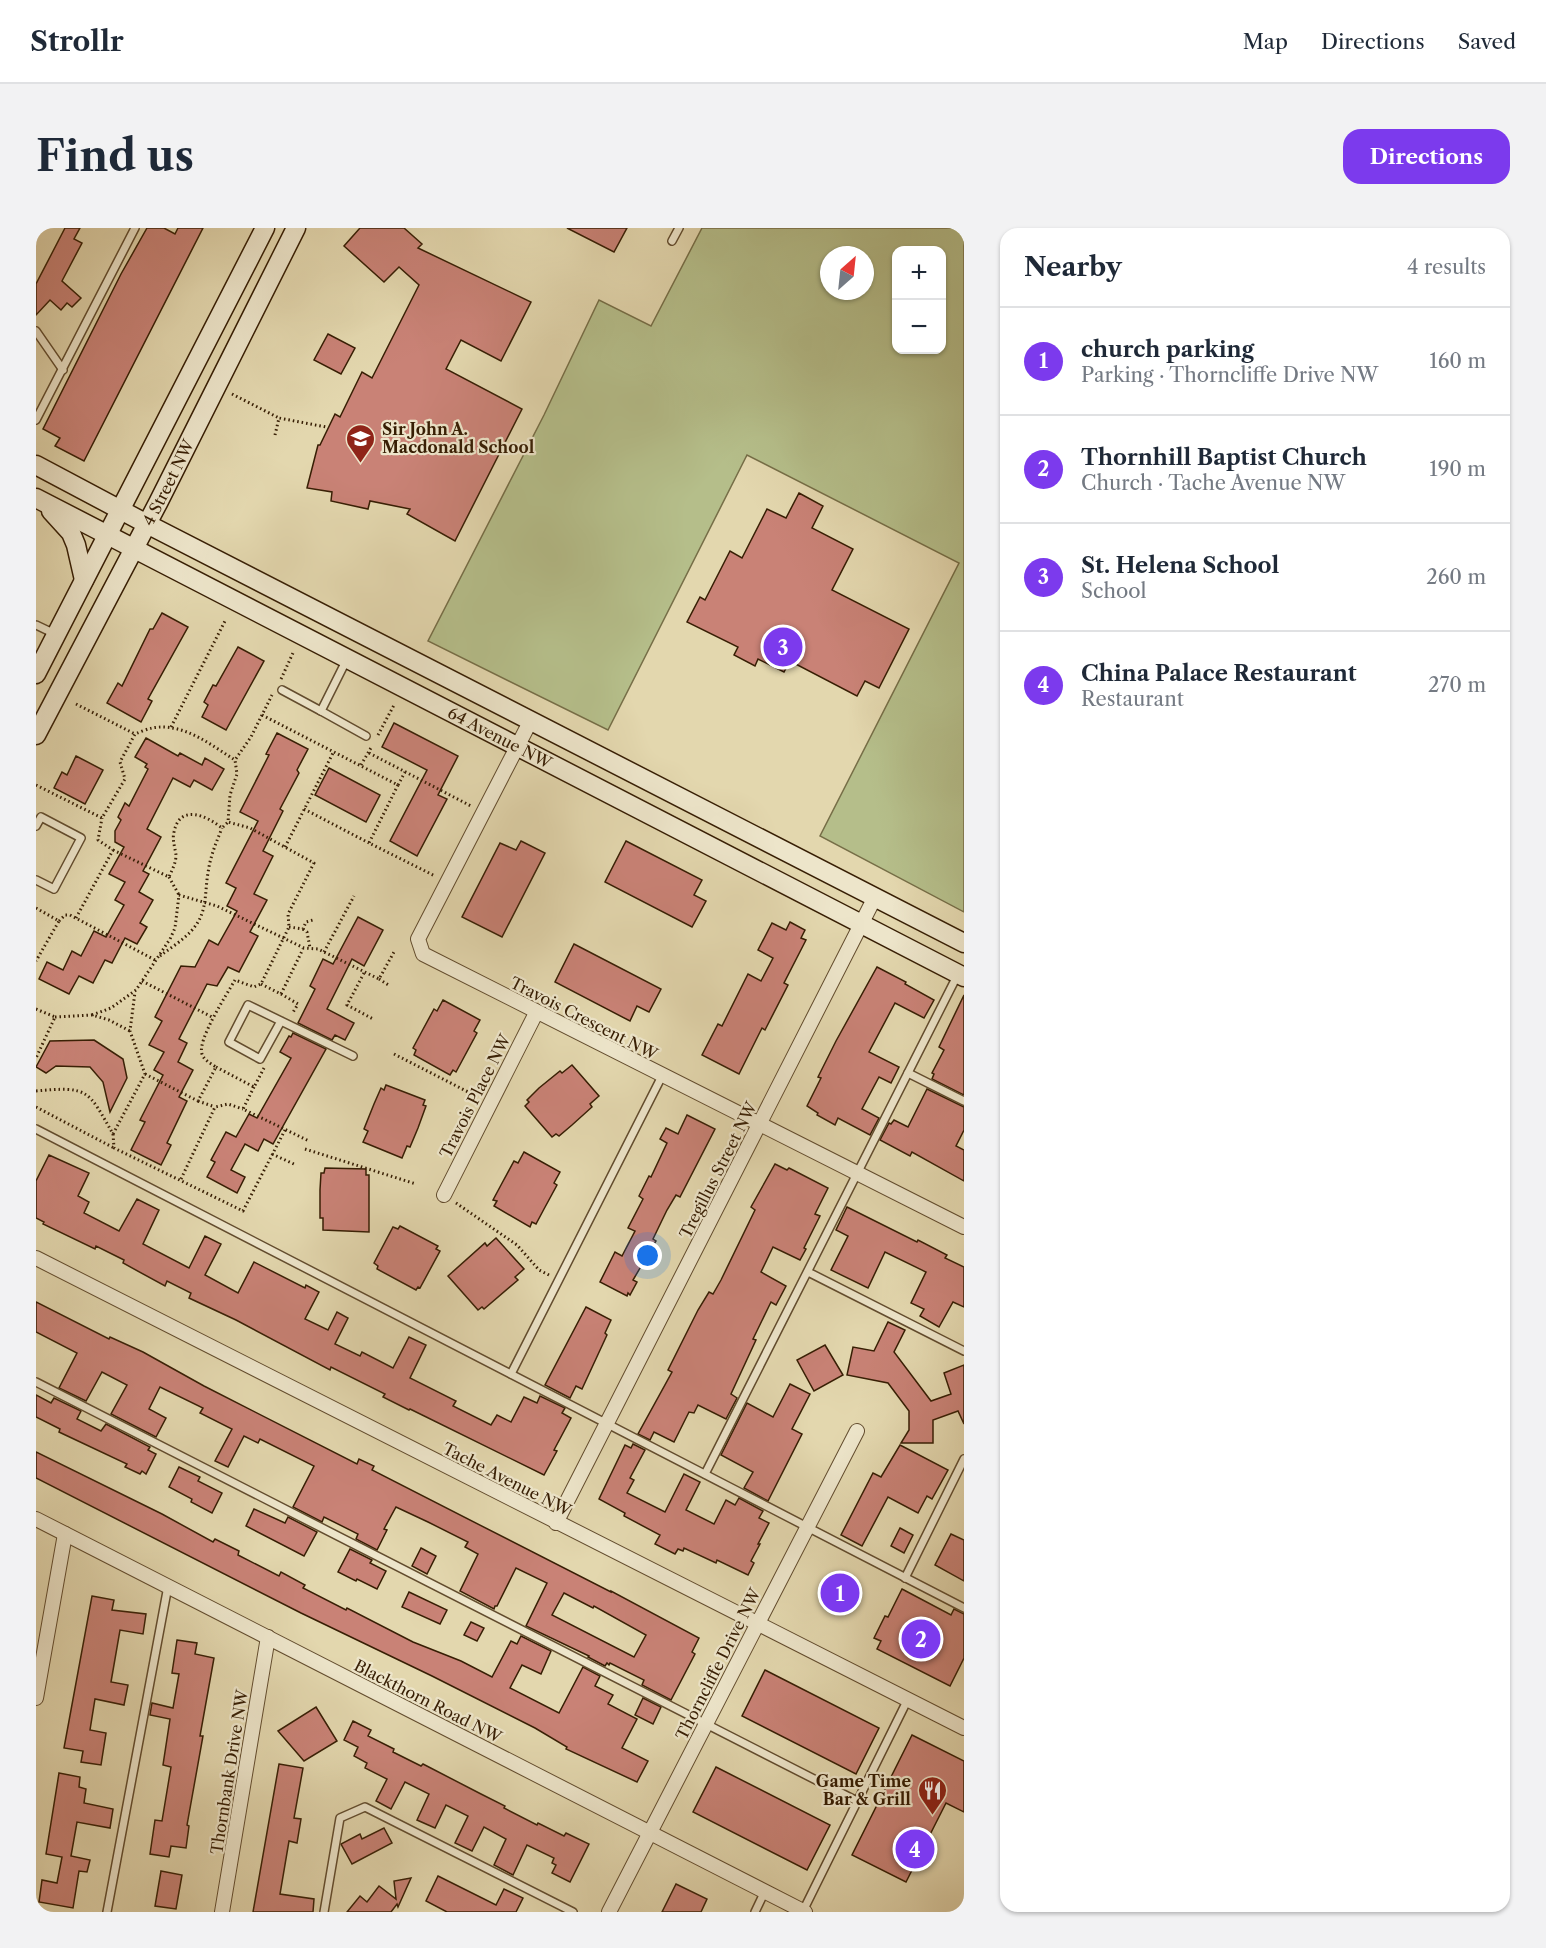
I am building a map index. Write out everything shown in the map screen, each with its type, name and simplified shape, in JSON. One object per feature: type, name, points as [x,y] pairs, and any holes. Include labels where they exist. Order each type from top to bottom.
[{"type":"main road","name":"4 Street NW","points":[[36,674],[265,228]]},
{"type":"main road","name":"4 Street NW","points":[[36,735],[147,524],[296,228]]},
{"type":"main road","name":"64 Avenue NW","points":[[36,465],[964,943]]},
{"type":"main road","name":"64 Avenue NW","points":[[39,500],[961,975]]},
{"type":"main road","points":[[39,500],[71,533],[84,580]]},
{"type":"street","name":"Travois Crescent NW","points":[[531,720],[418,939],[423,954],[964,1227]]},
{"type":"street","name":"Tregillus Street NW","points":[[556,1523],[875,897]]},
{"type":"street","name":"Travois Place NW","points":[[444,1195],[536,1012]]},
{"type":"street","name":"Tache Avenue NW","points":[[36,1258],[964,1728]]},
{"type":"street","name":"Thorncliffe Drive NW","points":[[609,1912],[857,1431]]},
{"type":"street","name":"Blackthorn Road NW","points":[[36,1519],[804,1912]]},
{"type":"street","points":[[36,1698],[41,1640],[65,1534]]},
{"type":"street","name":"Thornbank Drive NW","points":[[222,1912],[268,1637]]},
{"type":"lane","points":[[36,420],[135,228]]},
{"type":"lane","points":[[672,241],[679,228]]},
{"type":"lane","points":[[36,331],[63,370]]},
{"type":"lane","points":[[36,625],[57,635]]},
{"type":"lane","points":[[321,711],[347,659]]},
{"type":"lane","points":[[280,687],[366,736]]},
{"type":"lane","points":[[36,826],[41,817],[81,838],[54,889],[36,880]]},
{"type":"lane","points":[[705,1474],[856,1174],[961,975]]},
{"type":"lane","points":[[280,1021],[260,1059],[229,1042],[248,1005],[353,1056]]},
{"type":"lane","points":[[908,1073],[964,1101]]},
{"type":"lane","points":[[511,1374],[662,1076]]},
{"type":"lane","points":[[36,1129],[964,1608]]},
{"type":"lane","points":[[808,1272],[964,1351]]},
{"type":"lane","points":[[36,1382],[858,1801]]},
{"type":"lane","points":[[905,1578],[964,1459]]},
{"type":"lane","points":[[107,1912],[168,1586]]},
{"type":"lane","points":[[804,1912],[907,1701]]},
{"type":"lane","points":[[324,1912],[340,1818],[364,1807],[573,1912]]},
{"type":"lane","points":[[755,1912],[765,1891]]},
{"type":"path","points":[[230,393],[279,418],[326,427]]},
{"type":"path","points":[[275,435],[279,418]]},
{"type":"path","points":[[171,728],[226,619]]},
{"type":"path","points":[[280,687],[294,653]]},
{"type":"path","points":[[156,960],[192,930],[199,921],[205,902],[208,872],[222,828],[228,822],[230,795],[237,774],[235,760],[251,737],[273,694]]},
{"type":"path","points":[[76,704],[135,735]]},
{"type":"path","points":[[262,715],[398,785]]},
{"type":"path","points":[[36,1009],[55,1017],[92,1015],[111,1008],[136,990],[175,928],[179,895],[169,877],[113,850],[98,840],[102,818],[125,779],[120,762],[135,735],[152,728],[171,728],[194,735],[235,760]]},
{"type":"path","points":[[285,847],[334,751]]},
{"type":"path","points":[[369,753],[471,806]]},
{"type":"path","points":[[369,843],[405,772]]},
{"type":"path","points":[[36,784],[102,818]]},
{"type":"path","points":[[304,809],[435,876]]},
{"type":"path","points":[[169,877],[175,862],[174,831],[182,818],[188,814],[196,814],[206,817],[222,828]]},
{"type":"path","points":[[198,1101],[216,1067],[205,1060],[201,1047],[214,1018],[235,980],[254,987],[261,984],[289,927],[288,914],[314,863],[250,828],[228,822]]},
{"type":"path","points":[[76,918],[113,850]]},
{"type":"path","points":[[179,895],[205,902],[304,948],[324,952],[390,986]]},
{"type":"path","points":[[324,952],[354,896]]},
{"type":"path","points":[[36,908],[59,921]]},
{"type":"path","points":[[36,961],[59,921],[65,915],[70,915],[156,960]]},
{"type":"path","points":[[303,928],[306,922],[312,920]]},
{"type":"path","points":[[289,927],[303,928],[307,932],[310,948]]},
{"type":"path","points":[[261,984],[281,994],[304,948]]},
{"type":"path","points":[[378,978],[394,952]]},
{"type":"path","points":[[364,973],[347,1005],[373,1019]]},
{"type":"path","points":[[142,981],[214,1018]]},
{"type":"path","points":[[136,990],[130,1031],[145,1074],[198,1101],[215,1107],[228,1104],[243,1109],[309,1141]]},
{"type":"path","points":[[92,1015],[109,1020],[130,1031]]},
{"type":"path","points":[[36,1058],[55,1017]]},
{"type":"path","points":[[394,1054],[478,1097]]},
{"type":"path","points":[[113,1134],[145,1074]]},
{"type":"path","points":[[243,1109],[254,1087]]},
{"type":"path","points":[[36,1091],[71,1088],[88,1096],[95,1103],[113,1134],[114,1148]]},
{"type":"path","points":[[36,1107],[243,1211],[285,1130]]},
{"type":"path","points":[[181,1179],[215,1107]]},
{"type":"path","points":[[304,1149],[416,1184]]},
{"type":"path","points":[[273,1154],[296,1165]]},
{"type":"path","points":[[444,1195],[517,1245],[539,1270],[558,1280]]},
{"type":"green space","points":[[702,228],[964,228],[964,912],[820,836],[959,563],[747,455],[608,730],[428,641],[544,415],[599,300],[651,326]]},
{"type":"building","points":[[65,228],[80,228],[74,239],[82,243],[62,281],[81,298],[72,307],[67,303],[61,310],[50,300],[36,315],[36,284]]},
{"type":"building","points":[[147,228],[164,228],[175,234],[178,228],[203,228],[84,461],[55,446],[60,438],[43,429],[121,274]]},
{"type":"building","points":[[360,228],[404,228],[422,244],[418,248],[531,302],[501,361],[461,340],[446,369],[522,409],[455,541],[407,514],[410,509],[370,501],[368,509],[331,501],[332,492],[307,488],[318,445],[335,414],[340,417],[362,372],[372,378],[419,285],[399,267],[384,282],[344,246]]},
{"type":"building","points":[[567,228],[627,228],[614,252]]},
{"type":"building","points":[[328,334],[355,348],[341,374],[314,360]]},
{"type":"building","points":[[799,493],[823,506],[812,528],[853,549],[832,590],[909,629],[879,688],[865,681],[857,696],[790,661],[784,672],[758,659],[755,666],[734,655],[738,647],[687,622],[700,597],[705,600],[730,551],[742,558],[767,509],[786,518]]},
{"type":"building","points":[[162,613],[188,627],[148,699],[152,701],[141,722],[107,703],[118,683],[122,686],[150,629],[153,629]]},
{"type":"building","points":[[238,647],[264,661],[226,730],[202,717],[208,705],[204,702]]},
{"type":"building","points":[[394,723],[458,756],[438,795],[447,799],[417,856],[390,841],[427,770],[382,747]]},
{"type":"building","points":[[277,733],[308,749],[297,770],[299,773],[280,809],[283,811],[263,851],[273,856],[254,894],[267,900],[250,932],[258,936],[239,972],[228,967],[217,986],[207,984],[179,1039],[187,1043],[178,1062],[193,1070],[179,1097],[187,1101],[167,1143],[171,1145],[161,1165],[131,1150],[145,1122],[140,1120],[163,1075],[154,1070],[164,1052],[149,1045],[162,1021],[155,1017],[181,966],[195,967],[209,940],[218,945],[237,911],[227,906],[236,888],[226,883],[258,821],[240,812],[269,755],[266,754]]},
{"type":"building","points":[[146,738],[178,756],[180,753],[202,765],[205,758],[224,769],[212,790],[194,780],[190,787],[173,778],[147,829],[161,837],[143,871],[149,874],[139,892],[153,900],[140,923],[147,927],[137,944],[125,938],[112,963],[105,960],[93,983],[79,976],[69,994],[39,979],[47,962],[63,970],[72,951],[81,956],[94,931],[106,937],[124,905],[115,900],[125,882],[109,874],[124,847],[115,842],[115,831],[121,820],[118,817],[125,803],[129,806],[148,769],[145,767],[147,764],[135,757]]},
{"type":"building","points":[[76,756],[103,770],[85,804],[54,788],[62,772],[67,775]]},
{"type":"building","points":[[329,768],[380,795],[366,822],[315,795]]},
{"type":"building","points":[[521,841],[545,853],[502,937],[462,917],[500,843],[516,850]]},
{"type":"building","points":[[626,841],[702,880],[694,895],[706,901],[692,927],[605,882]]},
{"type":"building","points":[[358,917],[383,930],[364,966],[352,959],[327,1009],[354,1023],[345,1040],[335,1035],[332,1040],[298,1023],[315,989],[310,986],[323,959],[333,964]]},
{"type":"building","points":[[790,922],[805,930],[801,938],[806,940],[784,983],[788,985],[765,1030],[762,1028],[739,1074],[702,1055],[718,1024],[722,1026],[748,974],[761,981],[773,958],[758,950],[772,923],[786,930]]},
{"type":"building","points":[[574,944],[661,989],[649,1012],[637,1006],[630,1021],[555,982]]},
{"type":"building","points":[[877,967],[934,1000],[924,1018],[895,1003],[869,1052],[899,1067],[891,1083],[879,1077],[862,1109],[879,1118],[870,1135],[838,1118],[835,1125],[817,1115],[818,1113],[807,1106],[836,1041]]},
{"type":"building","points":[[964,995],[964,1095],[932,1079],[934,1074],[932,1073],[944,1050],[939,1047]]},
{"type":"building","points":[[443,1000],[480,1020],[474,1031],[477,1033],[456,1072],[453,1070],[450,1075],[414,1055],[416,1050],[413,1048],[434,1009],[437,1011]]},
{"type":"building","points":[[293,1033],[326,1049],[273,1144],[264,1139],[258,1151],[245,1144],[231,1170],[245,1177],[237,1193],[207,1177],[215,1162],[211,1160],[226,1132],[236,1137],[249,1114],[257,1118],[291,1058],[280,1052]]},
{"type":"building","points":[[94,1040],[123,1059],[127,1078],[110,1112],[103,1082],[90,1067],[56,1066],[46,1073],[36,1067],[50,1041]]},
{"type":"building","points":[[572,1065],[599,1096],[590,1104],[592,1107],[572,1125],[559,1136],[556,1134],[552,1137],[525,1106],[529,1102],[527,1100],[539,1088],[560,1071],[562,1073]]},
{"type":"building","points":[[386,1085],[425,1100],[423,1105],[426,1106],[418,1128],[410,1147],[407,1146],[402,1158],[363,1142],[368,1131],[364,1129],[374,1104],[381,1088],[384,1090]]},
{"type":"building","points":[[927,1089],[964,1107],[964,1130],[956,1146],[964,1150],[964,1181],[912,1152],[910,1156],[880,1140],[889,1123],[891,1124],[894,1120],[908,1127]]},
{"type":"building","points":[[687,1115],[715,1129],[680,1197],[676,1195],[667,1210],[653,1239],[656,1241],[633,1280],[637,1282],[630,1295],[628,1293],[627,1296],[600,1282],[615,1252],[622,1256],[635,1231],[628,1228],[643,1199],[639,1196],[667,1143],[660,1139],[666,1128],[678,1134]]},
{"type":"building","points":[[524,1152],[560,1172],[554,1183],[557,1185],[536,1224],[532,1222],[530,1227],[494,1206],[497,1201],[493,1200],[514,1161],[518,1163]]},
{"type":"building","points":[[49,1155],[89,1173],[78,1196],[89,1202],[84,1213],[119,1231],[137,1199],[159,1210],[143,1244],[189,1268],[205,1236],[221,1244],[205,1275],[238,1293],[254,1262],[305,1288],[306,1285],[319,1292],[305,1319],[328,1330],[337,1312],[348,1318],[335,1344],[360,1356],[362,1352],[393,1368],[409,1337],[426,1345],[410,1378],[456,1401],[453,1406],[491,1425],[497,1415],[511,1422],[524,1397],[537,1403],[540,1396],[565,1408],[562,1413],[571,1418],[544,1475],[409,1410],[383,1397],[385,1394],[331,1367],[330,1370],[189,1298],[191,1293],[167,1281],[165,1286],[123,1263],[124,1260],[43,1224],[44,1222],[36,1218],[36,1181]]},
{"type":"building","points":[[775,1164],[787,1170],[789,1168],[828,1188],[815,1214],[820,1216],[804,1248],[806,1249],[800,1260],[773,1247],[761,1272],[786,1286],[776,1305],[771,1302],[753,1339],[756,1340],[731,1394],[737,1398],[726,1419],[698,1405],[694,1413],[689,1412],[674,1442],[654,1432],[650,1440],[638,1434],[672,1372],[668,1370],[698,1310],[709,1292],[713,1294],[721,1280],[755,1210],[751,1207]]},
{"type":"building","points":[[325,1168],[366,1169],[366,1175],[369,1175],[369,1232],[323,1230],[323,1218],[320,1218],[320,1190],[321,1173],[324,1173]]},
{"type":"building","points":[[847,1207],[917,1242],[918,1240],[947,1255],[945,1258],[964,1267],[964,1307],[953,1302],[939,1327],[920,1316],[924,1309],[911,1303],[926,1272],[885,1252],[868,1288],[831,1270],[848,1236],[836,1230]]},
{"type":"building","points":[[400,1226],[438,1246],[436,1249],[440,1251],[420,1288],[416,1290],[377,1269],[378,1266],[374,1263],[393,1227],[398,1229]]},
{"type":"building","points":[[496,1238],[524,1269],[515,1277],[518,1280],[484,1309],[482,1307],[478,1310],[448,1276],[485,1243],[487,1246]]},
{"type":"building","points":[[36,1302],[109,1339],[110,1337],[143,1352],[204,1386],[357,1464],[359,1459],[374,1466],[372,1470],[699,1638],[692,1652],[695,1654],[671,1700],[642,1685],[644,1680],[610,1663],[605,1666],[526,1626],[547,1583],[516,1568],[494,1609],[460,1591],[478,1554],[465,1547],[468,1542],[396,1507],[384,1529],[387,1530],[377,1550],[356,1539],[358,1534],[324,1517],[322,1522],[293,1507],[314,1466],[260,1439],[258,1443],[244,1436],[228,1467],[215,1461],[232,1429],[200,1413],[203,1408],[160,1387],[149,1409],[166,1418],[156,1437],[111,1414],[127,1385],[102,1372],[86,1401],[59,1388],[77,1353],[36,1332]],"holes":[[[564,1593],[593,1608],[594,1606],[646,1635],[634,1657],[552,1615]]]},
{"type":"building","points":[[586,1307],[611,1320],[605,1333],[607,1335],[582,1389],[576,1386],[570,1398],[545,1385]]},
{"type":"building","points":[[888,1322],[905,1330],[894,1352],[931,1401],[951,1394],[944,1373],[964,1365],[964,1424],[958,1411],[933,1420],[933,1443],[901,1443],[909,1430],[909,1411],[888,1383],[847,1375],[853,1347],[874,1351]]},
{"type":"building","points":[[825,1345],[843,1375],[814,1391],[797,1360]]},
{"type":"building","points":[[790,1384],[810,1394],[792,1429],[802,1434],[768,1501],[744,1488],[753,1472],[721,1455],[747,1403],[773,1417]]},
{"type":"building","points":[[36,1395],[51,1403],[54,1398],[81,1411],[77,1419],[101,1431],[106,1424],[150,1447],[148,1450],[156,1454],[146,1474],[142,1471],[140,1474],[125,1467],[127,1464],[59,1432],[60,1429],[36,1417]]},
{"type":"building","points":[[633,1444],[645,1450],[630,1478],[634,1480],[627,1493],[665,1512],[684,1474],[700,1482],[686,1510],[714,1524],[726,1500],[735,1505],[739,1498],[763,1511],[759,1518],[769,1523],[751,1561],[754,1563],[748,1575],[684,1548],[683,1551],[678,1549],[675,1554],[655,1544],[660,1535],[624,1516],[625,1513],[599,1499],[625,1445],[631,1448]]},
{"type":"building","points":[[900,1445],[948,1470],[932,1499],[927,1496],[918,1513],[888,1497],[862,1546],[841,1535],[873,1473],[881,1477]]},
{"type":"building","points":[[36,1452],[162,1514],[213,1542],[215,1539],[239,1551],[238,1555],[279,1576],[281,1572],[305,1585],[303,1588],[346,1610],[347,1608],[413,1642],[461,1661],[492,1677],[511,1641],[517,1644],[521,1636],[551,1651],[541,1674],[522,1665],[510,1688],[559,1713],[583,1667],[600,1676],[595,1686],[613,1695],[608,1704],[637,1719],[622,1748],[648,1761],[637,1782],[566,1749],[567,1747],[535,1728],[301,1613],[36,1478]]},
{"type":"building","points":[[179,1467],[200,1477],[198,1481],[222,1493],[212,1513],[169,1487]]},
{"type":"building","points":[[254,1509],[285,1523],[288,1517],[317,1532],[304,1556],[246,1526]]},
{"type":"building","points":[[900,1528],[913,1535],[904,1553],[891,1546]]},
{"type":"building","points":[[951,1534],[964,1540],[964,1581],[935,1565]]},
{"type":"building","points":[[421,1548],[436,1556],[427,1574],[412,1566]]},
{"type":"building","points":[[350,1549],[372,1560],[370,1563],[386,1571],[377,1589],[338,1572]]},
{"type":"building","points":[[902,1589],[951,1615],[954,1609],[964,1614],[964,1658],[950,1686],[877,1649],[881,1641],[874,1638]]},
{"type":"building","points":[[409,1592],[447,1610],[440,1624],[402,1607]]},
{"type":"building","points":[[92,1596],[114,1600],[112,1610],[146,1614],[143,1634],[120,1630],[111,1682],[128,1685],[124,1705],[95,1699],[90,1730],[106,1733],[101,1765],[81,1762],[83,1751],[64,1748]]},
{"type":"building","points":[[471,1622],[484,1628],[477,1641],[464,1635]]},
{"type":"building","points":[[177,1640],[197,1643],[195,1654],[214,1658],[200,1736],[203,1736],[187,1825],[189,1826],[186,1848],[171,1846],[169,1857],[150,1854],[155,1820],[162,1821],[171,1767],[163,1765],[170,1719],[150,1715],[152,1703],[173,1708],[179,1674],[172,1673]]},
{"type":"building","points":[[765,1670],[879,1728],[856,1774],[742,1716]]},
{"type":"building","points":[[643,1698],[661,1707],[653,1724],[635,1715]]},
{"type":"building","points":[[316,1707],[337,1741],[304,1761],[278,1731]]},
{"type":"building","points":[[353,1721],[371,1730],[368,1736],[394,1749],[393,1752],[421,1766],[423,1764],[537,1825],[538,1823],[564,1836],[566,1833],[589,1844],[570,1882],[552,1873],[556,1865],[552,1863],[554,1858],[527,1845],[513,1875],[494,1865],[506,1839],[484,1827],[472,1851],[455,1843],[468,1816],[446,1805],[435,1828],[417,1820],[429,1794],[405,1782],[391,1809],[376,1801],[387,1779],[365,1768],[367,1763],[354,1756],[358,1747],[344,1740]]},
{"type":"building","points":[[912,1735],[964,1761],[964,1812],[946,1803],[906,1882],[852,1855]]},
{"type":"building","points":[[279,1764],[303,1768],[294,1818],[301,1819],[297,1843],[289,1841],[280,1894],[314,1899],[313,1912],[253,1912]]},
{"type":"building","points":[[716,1767],[830,1825],[807,1870],[693,1812]]},
{"type":"building","points":[[59,1773],[80,1777],[79,1787],[86,1789],[84,1803],[113,1809],[110,1828],[77,1822],[71,1856],[90,1860],[87,1872],[79,1871],[73,1908],[39,1902],[42,1880],[57,1883],[62,1857],[46,1854]]},
{"type":"building","points":[[384,1828],[392,1843],[352,1864],[341,1844],[360,1834],[362,1839]]},
{"type":"building","points":[[161,1871],[182,1875],[176,1909],[155,1906]]},
{"type":"building","points":[[438,1876],[496,1905],[504,1889],[523,1898],[516,1912],[447,1912],[426,1901]]},
{"type":"building","points":[[411,1878],[398,1907],[397,1904],[391,1912],[347,1912],[360,1896],[367,1902],[379,1886],[396,1899],[394,1881]]},
{"type":"building","points":[[676,1884],[707,1899],[701,1912],[662,1912]]},
{"type":"place","name":"Sir John A. Macdonald School","points":[[361,464]]},
{"type":"place","name":"St. Helena School","points":[[783,647]]},
{"type":"place","name":"church parking","points":[[840,1593]]},
{"type":"place","name":"Thornhill Baptist Church","points":[[921,1639]]},
{"type":"place","name":"Game Time Bar & Grill","points":[[932,1816]]},
{"type":"place","name":"China Palace Restaurant","points":[[915,1849]]}]
